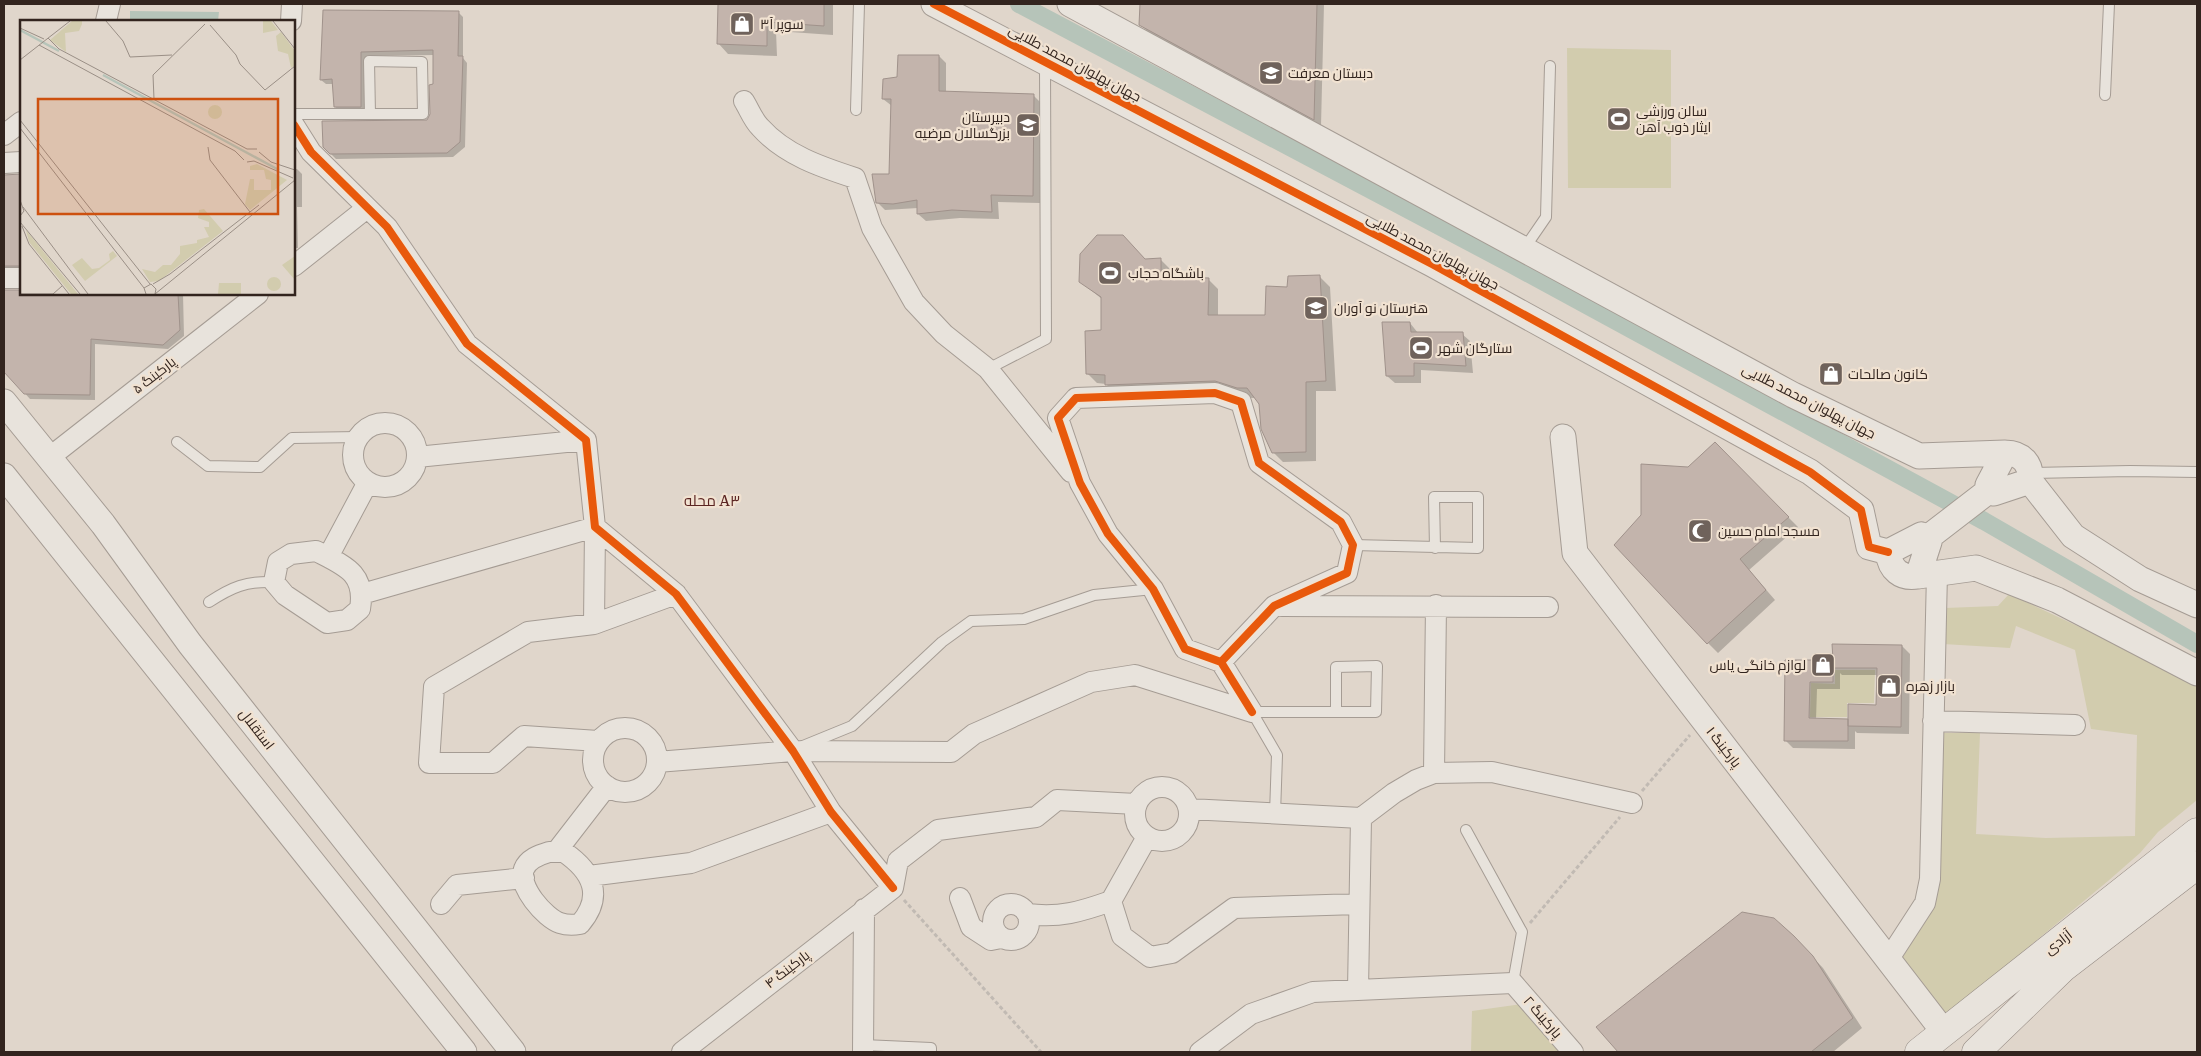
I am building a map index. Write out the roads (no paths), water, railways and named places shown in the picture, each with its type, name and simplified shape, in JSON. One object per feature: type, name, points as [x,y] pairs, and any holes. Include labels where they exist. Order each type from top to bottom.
[{"type":"main road","name":"آزادی","points":[[1919,1052],[2197,832]]},
{"type":"main road","name":"آزادی","points":[[1976,1052],[2063,968],[2197,865]]},
{"type":"street","points":[[106,20],[110,4]]},
{"type":"street","points":[[290,20],[292,4]]},
{"type":"street","name":"جهان پهلوان محمد طلایی","points":[[934,4],[1432,264],[1810,472],[1861,510],[1869,546],[1888,552]]},
{"type":"street","name":"جهان پهلوان محمد طلایی","points":[[1070,4],[1793,396],[1919,456],[2005,453]]},
{"type":"street","points":[[744,101],[760,127],[790,151],[822,167],[855,178],[872,228],[914,302],[944,334],[988,369],[1080,483]]},
{"type":"street","points":[[4,135],[20,123]]},
{"type":"street","points":[[295,127],[311,152],[387,227],[467,344],[586,440],[595,527],[594,624]]},
{"type":"street","points":[[4,163],[20,162]]},
{"type":"street","points":[[295,265],[367,208]]},
{"type":"street","points":[[4,278],[20,278]]},
{"type":"street","name":"پارکینگ ۵","points":[[50,457],[257,295]]},
{"type":"street","points":[[1221,662],[1274,606],[1347,573],[1353,545],[1341,522],[1259,463],[1241,402],[1215,393],[1076,398],[1058,418],[1080,483],[1108,534],[1153,589],[1185,649],[1221,662],[1252,712]]},
{"type":"street","name":"استقلال","points":[[4,402],[104,524],[190,644],[513,1052]]},
{"type":"street","points":[[375,425],[396,425],[412,437],[417,457],[415,468],[409,477],[400,484],[389,487],[378,486],[368,482],[360,475],[354,461],[354,446],[359,437],[375,425]]},
{"type":"street","name":"پارکینگ ۱","points":[[1563,437],[1575,553],[1944,1032]]},
{"type":"street","points":[[417,457],[586,440]]},
{"type":"street","points":[[2030,477],[1994,493],[1988,485],[2005,453],[2019,455],[2024,460],[2030,477],[2073,536],[2140,579],[2197,605]]},
{"type":"street","points":[[4,476],[464,1052]]},
{"type":"street","points":[[328,557],[368,482]]},
{"type":"street","points":[[1926,539],[1991,489]]},
{"type":"street","points":[[362,594],[595,527]]},
{"type":"street","points":[[595,527],[676,594],[793,751],[830,812],[893,888]]},
{"type":"street","points":[[1888,960],[1925,903],[1930,879],[1933,721],[1928,575],[1929,542],[1921,535],[1888,552],[1892,567],[1898,573],[1911,577],[1928,575],[1976,568],[2056,600],[2197,673]]},
{"type":"street","points":[[316,551],[328,557],[347,569],[359,581],[362,594],[360,609],[347,620],[327,623],[285,595],[274,582],[278,562],[291,554],[316,551]]},
{"type":"street","points":[[598,742],[524,736],[493,763],[429,763],[434,687],[528,632],[594,624],[676,594]]},
{"type":"street","points":[[1274,606],[1436,605],[1548,607]]},
{"type":"street","points":[[1434,773],[1436,605]]},
{"type":"street","points":[[657,762],[793,751],[951,752],[974,734],[1090,682],[1135,675],[1252,712]]},
{"type":"street","points":[[1933,721],[2074,725]]},
{"type":"street","points":[[632,729],[642,733],[651,741],[656,750],[657,762],[648,782],[628,792],[617,791],[599,779],[592,760],[598,742],[613,730],[632,729]]},
{"type":"street","points":[[1189,809],[1362,818],[1402,789],[1434,773],[1492,772],[1632,803]]},
{"type":"street","points":[[556,852],[607,786]]},
{"type":"street","points":[[1166,787],[1181,794],[1189,809],[1186,826],[1174,838],[1165,841],[1147,836],[1136,822],[1137,804],[1149,790],[1166,787]]},
{"type":"street","points":[[893,888],[898,861],[938,830],[1036,817],[1057,800],[1137,804]]},
{"type":"street","points":[[589,876],[691,863],[830,812]]},
{"type":"street","points":[[1358,990],[1358,904],[1362,818]]},
{"type":"street","points":[[1026,914],[1050,916],[1078,913],[1111,901],[1147,836]]},
{"type":"street","points":[[549,852],[564,852],[589,876],[593,886],[591,909],[580,924],[571,925],[560,923],[540,908],[524,878],[524,869],[531,860],[549,852]]},
{"type":"street","points":[[441,904],[457,886],[524,878]]},
{"type":"street","name":"پارکینگ ۴","points":[[682,1052],[893,888]]},
{"type":"street","points":[[960,898],[971,927],[991,940],[1001,938],[1012,940],[1023,936],[1028,926],[1026,914],[1018,906],[1007,905],[996,911],[992,922],[993,928],[1001,938]]},
{"type":"street","points":[[1111,901],[1122,936],[1150,957],[1172,954],[1234,908],[1358,904]]},
{"type":"street","points":[[863,1049],[864,909]]},
{"type":"street","points":[[1200,1052],[1251,1014],[1313,992],[1513,982]]},
{"type":"street","name":"پارکینگ ۲","points":[[1513,982],[1572,1052]]},
{"type":"lane","points":[[856,110],[859,4]]},
{"type":"lane","points":[[2105,95],[2108,4]]},
{"type":"lane","points":[[295,114],[370,114],[423,114],[422,62],[370,61],[370,114]]},
{"type":"lane","points":[[988,369],[1046,339],[1045,61]]},
{"type":"lane","points":[[1524,250],[1546,217],[1550,66]]},
{"type":"lane","points":[[177,442],[208,466],[260,467],[292,438],[359,437]]},
{"type":"lane","points":[[2030,477],[2197,472]]},
{"type":"lane","points":[[1353,545],[1435,548],[1478,548],[1478,497],[1434,497],[1435,548]]},
{"type":"lane","points":[[209,602],[230,588],[253,582],[274,582]]},
{"type":"lane","points":[[793,751],[852,726],[942,642],[971,622],[1024,619],[1094,595],[1153,589]]},
{"type":"lane","points":[[1252,712],[1336,712],[1376,712],[1377,666],[1336,667],[1336,712]]},
{"type":"lane","points":[[1252,712],[1277,755],[1275,814]]},
{"type":"lane","points":[[1466,830],[1522,932],[1513,982]]},
{"type":"lane","points":[[863,1049],[931,1048],[931,1052]]},
{"type":"waterway","points":[[1019,4],[1511,264],[1984,521],[2197,644]]},
{"type":"place","name":"سوپر آ۳","points":[[742,24]]},
{"type":"place","name":"دبستان معرفت","points":[[1271,73]]},
{"type":"place","name":"سالن ورزشی ایثار ذوب آهن","points":[[1619,119]]},
{"type":"place","name":"دبیرستان بزرگسالان مرضیه","points":[[1028,125]]},
{"type":"place","name":"باشگاه حجاب","points":[[1110,273]]},
{"type":"place","name":"هنرستان نو آوران","points":[[1316,308]]},
{"type":"place","name":"ستارگان شهر","points":[[1421,348]]},
{"type":"place","name":"کانون صالحات","points":[[1831,374]]},
{"type":"place","name":"مسجد امام حسین","points":[[1700,531]]},
{"type":"place","name":"لوازم خانگی یاس","points":[[1823,665]]},
{"type":"place","name":"بازار زهره","points":[[1889,686]]},
{"type":"district","name":"محله A۳","points":[[712,501]]}]
